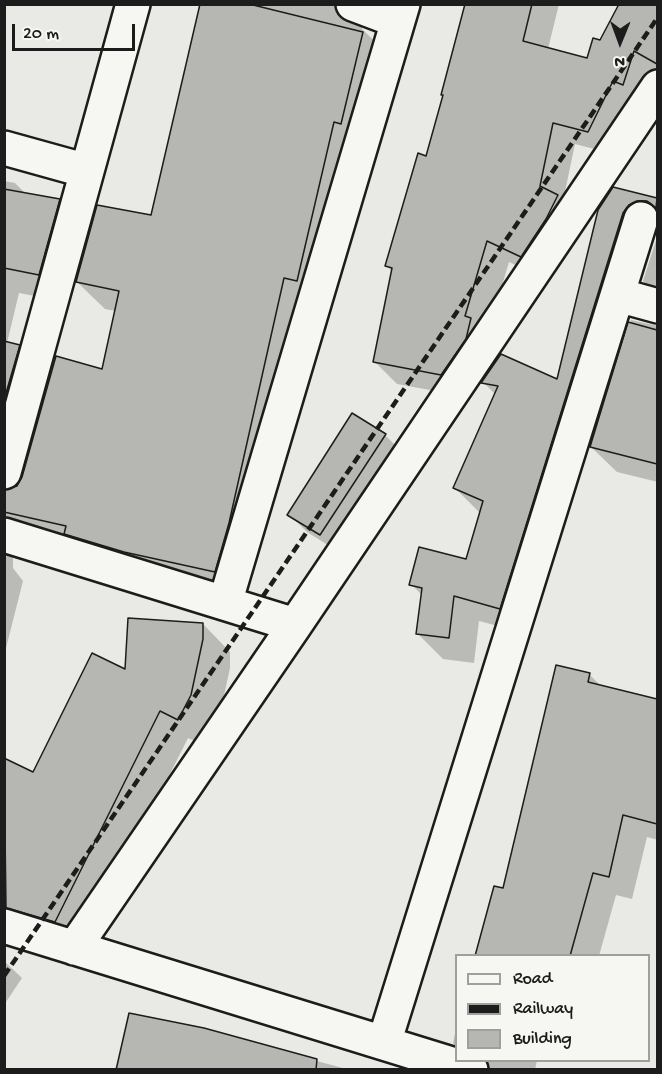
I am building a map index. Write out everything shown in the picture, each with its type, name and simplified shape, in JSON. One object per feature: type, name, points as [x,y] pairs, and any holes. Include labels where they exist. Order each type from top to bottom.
[{"type":"street","points":[[4,472],[133,4]]},
{"type":"street","points":[[225,603],[401,13],[353,4]]},
{"type":"street","points":[[74,948],[657,87]]},
{"type":"street","points":[[4,148],[87,171]]},
{"type":"street","points":[[384,1043],[641,219]]},
{"type":"street","points":[[618,295],[657,306]]},
{"type":"street","points":[[4,535],[294,625]]},
{"type":"street","points":[[4,926],[471,1070]]},
{"type":"building","points":[[200,4],[249,4],[363,32],[341,124],[334,122],[297,281],[284,278],[229,523],[215,572],[124,552],[64,534],[66,526],[4,512],[4,490],[17,486],[22,477],[56,356],[102,369],[119,291],[76,282],[97,205],[151,215]]},
{"type":"building","points":[[465,4],[532,4],[523,41],[587,58],[593,38],[600,40],[619,4],[657,4],[657,64],[634,51],[623,85],[613,81],[588,132],[553,123],[540,186],[558,195],[546,219],[521,257],[487,241],[465,316],[471,318],[466,339],[441,375],[373,362],[392,268],[385,266],[418,153],[426,156]]},
{"type":"building","points":[[613,187],[657,198],[656,208],[647,201],[637,201],[629,205],[623,213],[500,609],[454,596],[449,638],[416,634],[422,588],[409,585],[419,547],[466,559],[483,501],[453,488],[498,386],[481,383],[501,354],[557,379],[598,210]]},
{"type":"building","points":[[4,189],[60,199],[39,275],[4,268]]},
{"type":"building","points":[[628,322],[657,330],[657,464],[590,447]]},
{"type":"building","points":[[4,341],[20,345],[4,400]]},
{"type":"building","points":[[352,413],[386,434],[320,535],[287,515]]},
{"type":"building","points":[[128,618],[203,623],[203,639],[191,695],[178,720],[160,711],[55,922],[6,908],[4,758],[33,772],[92,653],[125,669]]},
{"type":"building","points":[[556,665],[590,673],[588,682],[657,699],[657,824],[623,815],[609,877],[593,873],[571,954],[476,954],[494,886],[503,888]]},
{"type":"building","points":[[129,1013],[204,1028],[317,1059],[316,1070],[116,1070]]},
{"type":"railway","points":[[4,976],[658,17]]}]
